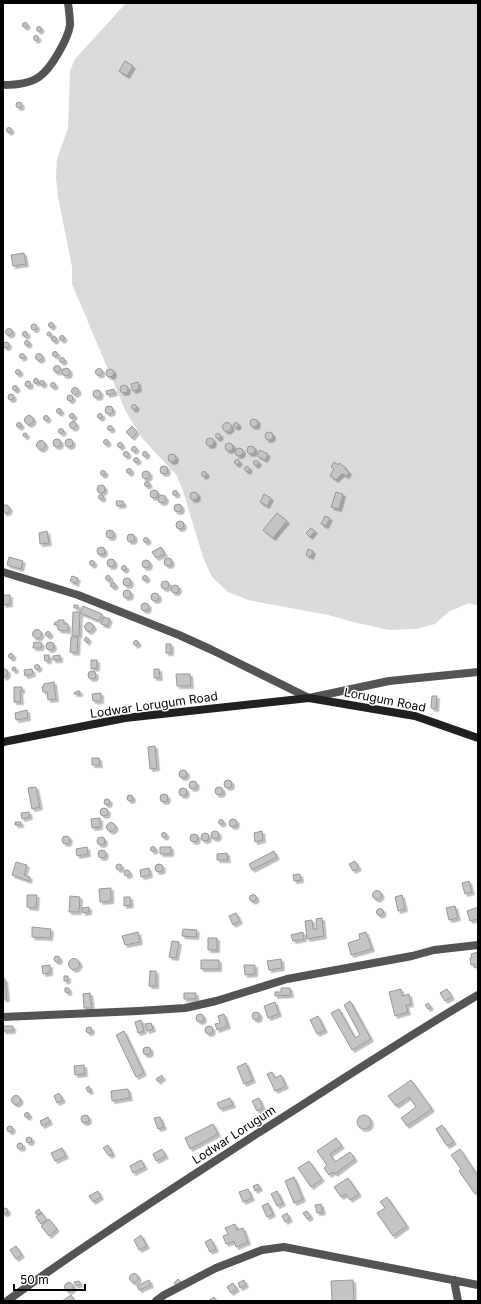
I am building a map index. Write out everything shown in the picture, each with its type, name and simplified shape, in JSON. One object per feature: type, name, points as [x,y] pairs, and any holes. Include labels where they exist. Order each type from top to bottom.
[{"type":"main road","name":"Lorugum Road","points":[[309,698],[415,716],[478,738]]},
{"type":"main road","name":"Lodwar Lorugum Road","points":[[3,742],[125,718],[309,698]]},
{"type":"street","points":[[3,85],[19,84],[32,80],[39,77],[46,71],[59,50],[70,26],[68,3]]},
{"type":"street","points":[[3,572],[78,595],[178,635],[219,653],[309,698],[389,681],[478,672]]},
{"type":"street","points":[[3,1018],[185,1008],[216,1001],[286,979],[404,958],[434,950],[478,945]]},
{"type":"street","name":"Lodwar Lorugum","points":[[7,1301],[58,1264],[190,1177],[424,1027],[478,995]]},
{"type":"street","points":[[156,1301],[216,1268],[262,1250],[284,1247],[478,1285]]},
{"type":"street","points":[[454,1280],[458,1301]]},
{"type":"shaded area","points":[[126,3],[478,3],[478,606],[469,603],[450,611],[435,624],[416,629],[389,630],[328,615],[248,600],[228,592],[212,577],[203,557],[177,476],[143,439],[126,412],[72,284],[72,267],[58,197],[56,178],[57,159],[68,128],[70,71],[75,59]]},
{"type":"building","points":[[23,23],[27,23],[27,27],[23,27]]},
{"type":"building","points":[[37,27],[41,27],[41,31],[37,31]]},
{"type":"building","points":[[36,35],[39,38],[36,41],[33,38]]},
{"type":"building","points":[[125,61],[133,66],[127,76],[119,71]]},
{"type":"building","points":[[19,102],[22,105],[19,108],[16,105]]},
{"type":"building","points":[[9,127],[12,130],[9,133],[6,130]]},
{"type":"building","points":[[24,253],[26,264],[13,266],[11,255]]},
{"type":"building","points":[[49,323],[53,323],[53,327],[49,327]]},
{"type":"building","points":[[34,324],[37,327],[34,330],[31,327]]},
{"type":"building","points":[[9,328],[12,329],[12,335],[9,336],[6,335],[5,332],[6,329]]},
{"type":"building","points":[[23,332],[27,332],[27,336],[23,336]]},
{"type":"building","points":[[47,332],[51,332],[51,336],[47,336]]},
{"type":"building","points":[[54,336],[57,339],[54,342],[51,339]]},
{"type":"building","points":[[60,336],[64,336],[64,340],[60,340]]},
{"type":"building","points":[[27,340],[30,343],[27,346],[24,343]]},
{"type":"building","points":[[6,342],[9,345],[6,348],[3,345]]},
{"type":"building","points":[[53,352],[57,352],[57,356],[53,356]]},
{"type":"building","points":[[22,353],[25,356],[22,359],[19,356]]},
{"type":"building","points":[[39,353],[42,354],[42,360],[39,361],[36,360],[35,357],[36,354]]},
{"type":"building","points":[[62,357],[65,360],[62,363],[59,360]]},
{"type":"building","points":[[57,365],[61,369],[57,373],[53,369]]},
{"type":"building","points":[[64,368],[68,368],[70,372],[68,376],[64,376],[62,374],[62,370]]},
{"type":"building","points":[[99,368],[102,369],[102,375],[99,376],[96,375],[95,372],[96,369]]},
{"type":"building","points":[[18,369],[21,372],[18,375],[15,372]]},
{"type":"building","points":[[110,369],[113,370],[113,376],[110,377],[107,376],[106,373],[107,370]]},
{"type":"building","points":[[34,379],[38,379],[38,383],[34,383]]},
{"type":"building","points":[[28,381],[31,384],[28,387],[25,384]]},
{"type":"building","points":[[40,381],[44,381],[44,385],[40,385]]},
{"type":"building","points":[[53,382],[56,385],[53,388],[50,385]]},
{"type":"building","points":[[138,382],[139,389],[133,391],[131,384]]},
{"type":"building","points":[[122,385],[126,385],[128,389],[126,393],[122,393],[120,391],[120,387]]},
{"type":"building","points":[[13,386],[17,386],[17,390],[13,390]]},
{"type":"building","points":[[75,388],[78,391],[75,394],[72,391]]},
{"type":"building","points":[[114,389],[115,393],[107,395],[106,391]]},
{"type":"building","points":[[97,390],[100,391],[100,397],[97,398],[94,397],[93,394],[94,391]]},
{"type":"building","points":[[11,394],[14,397],[11,400],[8,397]]},
{"type":"building","points":[[70,395],[73,398],[70,401],[67,398]]},
{"type":"building","points":[[132,405],[136,405],[136,409],[132,409]]},
{"type":"building","points":[[109,406],[112,407],[112,413],[109,414],[106,413],[105,410],[106,407]]},
{"type":"building","points":[[59,408],[62,411],[59,414],[56,411]]},
{"type":"building","points":[[70,414],[74,414],[74,418],[70,418]]},
{"type":"building","points":[[98,414],[102,414],[102,418],[98,418]]},
{"type":"building","points":[[29,415],[34,420],[29,425],[24,420]]},
{"type":"building","points":[[46,415],[49,418],[46,421],[43,418]]},
{"type":"building","points":[[254,419],[257,420],[257,426],[254,427],[251,426],[250,423],[251,420]]},
{"type":"building","points":[[73,421],[76,422],[76,428],[73,429],[70,428],[69,425],[70,422]]},
{"type":"building","points":[[17,423],[21,423],[21,427],[17,427]]},
{"type":"building","points":[[225,423],[229,423],[231,427],[229,431],[225,431],[223,429],[223,425]]},
{"type":"building","points":[[234,423],[238,423],[238,427],[234,427]]},
{"type":"building","points":[[108,426],[112,426],[112,430],[108,430]]},
{"type":"building","points":[[132,426],[137,432],[132,438],[126,432]]},
{"type":"building","points":[[59,429],[63,429],[63,433],[59,433]]},
{"type":"building","points":[[269,432],[272,433],[272,439],[269,440],[266,439],[265,436],[266,433]]},
{"type":"building","points":[[23,433],[27,433],[27,437],[23,437]]},
{"type":"building","points":[[216,434],[220,434],[220,438],[216,438]]},
{"type":"building","points":[[210,438],[213,439],[213,445],[210,446],[207,445],[206,442],[207,439]]},
{"type":"building","points":[[55,439],[59,439],[61,443],[59,447],[55,447],[53,445],[53,441]]},
{"type":"building","points":[[69,439],[72,440],[72,446],[69,447],[66,446],[65,443],[66,440]]},
{"type":"building","points":[[41,440],[46,445],[41,450],[36,445]]},
{"type":"building","points":[[104,440],[108,440],[108,444],[104,444]]},
{"type":"building","points":[[118,443],[122,443],[122,447],[118,447]]},
{"type":"building","points":[[229,443],[232,444],[232,450],[229,451],[226,450],[225,447],[226,444]]},
{"type":"building","points":[[251,446],[254,447],[254,453],[251,454],[248,453],[247,450],[248,447]]},
{"type":"building","points":[[132,447],[136,447],[136,451],[132,451]]},
{"type":"building","points":[[239,448],[242,449],[242,455],[239,456],[236,455],[235,452],[236,449]]},
{"type":"building","points":[[260,450],[268,454],[265,460],[257,456]]},
{"type":"building","points":[[124,452],[128,452],[128,456],[124,456]]},
{"type":"building","points":[[143,452],[147,452],[147,456],[143,456]]},
{"type":"building","points":[[172,454],[175,455],[175,461],[172,462],[169,461],[168,458],[169,455]]},
{"type":"building","points":[[134,458],[138,458],[138,462],[134,462]]},
{"type":"building","points":[[235,460],[239,460],[239,464],[235,464]]},
{"type":"building","points":[[254,461],[258,461],[258,465],[254,465]]},
{"type":"building","points":[[334,462],[338,465],[339,463],[346,468],[345,469],[349,472],[347,476],[342,474],[336,480],[330,476],[334,469],[331,467]]},
{"type":"building","points":[[164,466],[167,467],[167,473],[164,474],[161,473],[160,470],[161,467]]},
{"type":"building","points":[[245,467],[249,467],[249,471],[245,471]]},
{"type":"building","points":[[127,469],[131,469],[131,473],[127,473]]},
{"type":"building","points":[[101,471],[105,471],[105,475],[101,475]]},
{"type":"building","points":[[146,471],[149,472],[149,478],[146,479],[143,478],[142,475],[143,472]]},
{"type":"building","points":[[202,472],[206,472],[206,476],[202,476]]},
{"type":"building","points":[[145,482],[149,482],[149,486],[145,486]]},
{"type":"building","points":[[101,485],[104,486],[104,492],[101,493],[98,492],[97,489],[98,486]]},
{"type":"building","points":[[154,490],[157,491],[157,497],[154,498],[151,497],[150,494],[151,491]]},
{"type":"building","points":[[173,491],[177,491],[177,495],[173,495]]},
{"type":"building","points":[[194,492],[197,493],[197,499],[194,500],[191,499],[190,496],[191,493]]},
{"type":"building","points":[[336,492],[343,494],[339,509],[331,507]]},
{"type":"building","points":[[264,494],[271,498],[267,506],[260,502]]},
{"type":"building","points":[[99,495],[103,495],[103,499],[99,499]]},
{"type":"building","points":[[162,495],[165,496],[165,502],[162,503],[159,502],[158,499],[159,496]]},
{"type":"building","points":[[116,501],[123,501],[124,505],[117,506]]},
{"type":"building","points":[[178,504],[181,505],[181,511],[178,512],[175,511],[174,508],[175,505]]},
{"type":"building","points":[[3,505],[7,505],[10,508],[9,512],[3,513]]},
{"type":"building","points":[[277,513],[287,521],[273,538],[263,530]]},
{"type":"building","points":[[325,516],[330,518],[326,526],[321,524]]},
{"type":"building","points":[[180,521],[183,522],[183,528],[180,529],[177,528],[176,525],[177,522]]},
{"type":"building","points":[[311,528],[315,531],[310,537],[306,533]]},
{"type":"building","points":[[110,530],[113,531],[113,537],[110,538],[107,537],[106,534],[107,531]]},
{"type":"building","points":[[47,531],[49,543],[40,544],[39,533]]},
{"type":"building","points":[[131,534],[134,535],[134,541],[131,542],[128,541],[127,538],[128,535]]},
{"type":"building","points":[[144,538],[148,538],[148,542],[144,542]]},
{"type":"building","points":[[101,547],[104,548],[104,554],[101,555],[98,554],[97,551],[98,548]]},
{"type":"building","points":[[161,547],[165,554],[156,558],[152,552]]},
{"type":"building","points":[[308,549],[313,551],[311,557],[306,555]]},
{"type":"building","points":[[9,557],[23,561],[21,569],[7,565]]},
{"type":"building","points":[[168,558],[171,559],[171,565],[168,566],[165,565],[164,562],[165,559]]},
{"type":"building","points":[[111,559],[114,560],[114,566],[111,567],[108,566],[107,563],[108,560]]},
{"type":"building","points":[[146,560],[149,561],[149,567],[146,568],[143,567],[142,564],[143,561]]},
{"type":"building","points":[[90,561],[94,561],[94,565],[90,565]]},
{"type":"building","points":[[122,566],[126,566],[126,570],[122,570]]},
{"type":"building","points":[[72,576],[78,578],[76,584],[70,581]]},
{"type":"building","points":[[106,576],[110,576],[110,580],[106,580]]},
{"type":"building","points":[[143,576],[147,576],[147,580],[143,580]]},
{"type":"building","points":[[127,578],[130,579],[130,585],[127,586],[124,585],[123,582],[124,579]]},
{"type":"building","points":[[163,581],[167,581],[169,585],[167,589],[163,589],[161,587],[161,583]]},
{"type":"building","points":[[111,583],[115,583],[115,587],[111,587]]},
{"type":"building","points":[[173,585],[177,585],[179,589],[177,593],[173,593],[171,591],[171,587]]},
{"type":"building","points":[[127,590],[130,591],[130,597],[127,598],[124,597],[123,594],[124,591]]},
{"type":"building","points":[[153,593],[157,593],[159,597],[157,601],[153,601],[151,599],[151,595]]},
{"type":"building","points":[[3,595],[10,595],[10,604],[3,605]]},
{"type":"building","points":[[145,603],[148,604],[148,610],[145,611],[142,610],[141,607],[142,604]]},
{"type":"building","points":[[74,605],[78,605],[78,608],[74,608]]},
{"type":"building","points":[[83,606],[102,614],[99,621],[80,613]]},
{"type":"building","points":[[73,612],[80,612],[79,636],[72,636]]},
{"type":"building","points":[[104,617],[110,619],[107,626],[101,624]]},
{"type":"building","points":[[58,620],[64,620],[64,624],[68,624],[68,631],[58,630],[58,625],[54,625],[55,622],[58,622]]},
{"type":"building","points":[[87,623],[91,623],[93,627],[91,631],[87,631],[85,629],[85,625]]},
{"type":"building","points":[[35,630],[39,630],[41,634],[39,638],[35,638],[33,636],[33,632]]},
{"type":"building","points":[[46,632],[50,632],[50,636],[46,636]]},
{"type":"building","points":[[71,637],[78,637],[77,653],[70,652]]},
{"type":"building","points":[[86,637],[89,639],[87,643],[84,640]]},
{"type":"building","points":[[134,641],[138,641],[138,645],[134,645]]},
{"type":"building","points":[[34,642],[42,643],[41,648],[33,648]]},
{"type":"building","points":[[50,642],[53,643],[53,649],[50,650],[47,649],[46,646],[47,643]]},
{"type":"building","points":[[166,644],[171,644],[171,653],[166,653]]},
{"type":"building","points":[[11,653],[14,656],[11,659],[8,656]]},
{"type":"building","points":[[44,655],[49,655],[49,661],[45,661]]},
{"type":"building","points":[[60,655],[60,660],[53,660],[53,656]]},
{"type":"building","points":[[91,660],[97,660],[97,668],[91,669]]},
{"type":"building","points":[[35,665],[39,665],[39,669],[35,669]]},
{"type":"building","points":[[12,667],[16,667],[16,671],[12,671]]},
{"type":"building","points":[[3,668],[7,670],[8,673],[7,676],[3,678]]},
{"type":"building","points":[[32,669],[33,674],[25,676],[24,670]]},
{"type":"building","points":[[154,669],[159,669],[160,678],[154,678]]},
{"type":"building","points":[[90,671],[94,671],[96,675],[94,679],[90,679],[88,677],[88,673]]},
{"type":"building","points":[[176,674],[190,674],[191,686],[177,686]]},
{"type":"building","points":[[54,682],[56,699],[48,700],[47,692],[43,692],[42,687],[44,684]]},
{"type":"building","points":[[14,687],[22,687],[22,691],[20,691],[21,702],[14,702]]},
{"type":"building","points":[[80,691],[80,694],[74,694],[74,693]]},
{"type":"building","points":[[101,693],[101,701],[93,701],[92,694]]},
{"type":"building","points":[[432,696],[437,696],[436,709],[431,708]]},
{"type":"building","points":[[27,710],[28,718],[16,720],[15,713]]},
{"type":"building","points":[[155,746],[157,768],[150,769],[148,747]]},
{"type":"building","points":[[92,758],[99,758],[100,765],[92,765]]},
{"type":"building","points":[[183,770],[186,771],[186,777],[183,778],[180,777],[179,774],[180,771]]},
{"type":"building","points":[[228,780],[231,781],[231,787],[228,788],[225,787],[224,784],[225,781]]},
{"type":"building","points":[[193,781],[196,782],[196,788],[193,789],[190,788],[189,785],[190,782]]},
{"type":"building","points":[[36,787],[40,807],[32,809],[28,788]]},
{"type":"building","points":[[219,787],[222,788],[222,794],[219,795],[216,794],[215,791],[216,788]]},
{"type":"building","points":[[183,788],[186,789],[186,795],[183,796],[180,795],[179,792],[180,789]]},
{"type":"building","points":[[164,794],[167,795],[167,801],[164,802],[161,801],[160,798],[161,795]]},
{"type":"building","points":[[130,795],[133,798],[130,801],[127,798]]},
{"type":"building","points":[[107,799],[110,802],[107,805],[104,802]]},
{"type":"building","points":[[104,808],[107,809],[107,815],[104,816],[101,815],[100,812],[101,809]]},
{"type":"building","points":[[29,812],[30,817],[22,819],[21,813]]},
{"type":"building","points":[[100,818],[100,827],[92,828],[91,819]]},
{"type":"building","points":[[221,819],[224,822],[221,825],[218,822]]},
{"type":"building","points":[[233,819],[236,820],[236,826],[233,827],[230,826],[229,823],[230,820]]},
{"type":"building","points":[[15,822],[21,822],[21,825],[15,825]]},
{"type":"building","points":[[111,822],[116,827],[111,832],[106,827]]},
{"type":"building","points":[[215,831],[218,832],[218,838],[215,839],[212,838],[211,835],[212,832]]},
{"type":"building","points":[[262,831],[263,840],[255,842],[254,833]]},
{"type":"building","points":[[164,832],[167,835],[164,838],[161,835]]},
{"type":"building","points":[[205,833],[208,834],[208,840],[205,841],[202,840],[201,837],[202,834]]},
{"type":"building","points":[[194,834],[197,835],[197,841],[194,842],[191,841],[190,838],[191,835]]},
{"type":"building","points":[[64,836],[68,836],[70,840],[68,844],[64,844],[62,842],[62,838]]},
{"type":"building","points":[[101,837],[104,838],[104,844],[101,845],[98,844],[97,841],[98,838]]},
{"type":"building","points":[[87,847],[88,854],[77,856],[76,849]]},
{"type":"building","points":[[151,847],[155,847],[155,851],[151,851]]},
{"type":"building","points":[[160,847],[171,847],[171,854],[160,854]]},
{"type":"building","points":[[102,850],[105,851],[105,857],[102,858],[99,857],[98,854],[99,851]]},
{"type":"building","points":[[274,851],[277,857],[252,870],[249,864]]},
{"type":"building","points":[[227,853],[228,860],[217,860],[217,854]]},
{"type":"building","points":[[355,861],[359,868],[353,871],[349,864]]},
{"type":"building","points":[[16,862],[27,865],[24,875],[30,877],[29,881],[12,875]]},
{"type":"building","points":[[119,864],[122,867],[119,870],[116,867]]},
{"type":"building","points":[[159,864],[162,865],[162,871],[159,872],[156,871],[155,868],[156,865]]},
{"type":"building","points":[[149,868],[150,875],[141,877],[140,870]]},
{"type":"building","points":[[127,870],[130,873],[127,876],[124,873]]},
{"type":"building","points":[[300,874],[301,880],[294,881],[293,875]]},
{"type":"building","points":[[469,881],[472,892],[465,894],[462,883]]},
{"type":"building","points":[[111,888],[111,901],[100,902],[99,889]]},
{"type":"building","points":[[375,891],[379,891],[381,895],[379,899],[375,899],[373,897],[373,893]]},
{"type":"building","points":[[27,895],[37,895],[36,908],[27,907]]},
{"type":"building","points":[[253,895],[256,898],[253,901],[250,898]]},
{"type":"building","points":[[402,895],[405,909],[398,911],[395,897]]},
{"type":"building","points":[[70,896],[80,897],[79,912],[69,912]]},
{"type":"building","points":[[124,897],[130,897],[131,905],[124,906]]},
{"type":"building","points":[[455,906],[458,918],[449,920],[446,908]]},
{"type":"building","points":[[89,907],[89,912],[83,913],[82,908]]},
{"type":"building","points":[[478,907],[478,919],[470,921],[467,911]]},
{"type":"building","points":[[380,908],[383,909],[383,915],[380,916],[377,915],[376,912],[377,909]]},
{"type":"building","points":[[236,913],[240,921],[233,925],[229,916]]},
{"type":"building","points":[[322,918],[324,936],[307,939],[305,921],[312,920],[313,929],[317,929],[316,919]]},
{"type":"building","points":[[32,927],[51,929],[50,938],[32,937]]},
{"type":"building","points":[[183,929],[197,930],[196,937],[182,936]]},
{"type":"building","points":[[138,932],[140,942],[125,945],[122,936]]},
{"type":"building","points":[[303,932],[304,939],[293,941],[291,935]]},
{"type":"building","points":[[366,932],[372,949],[351,955],[348,943],[360,939],[359,934]]},
{"type":"building","points":[[208,938],[217,938],[217,950],[208,950]]},
{"type":"building","points":[[172,941],[179,942],[176,958],[169,957]]},
{"type":"building","points":[[478,952],[478,971],[474,964],[471,965],[470,958],[472,958],[471,954]]},
{"type":"building","points":[[57,956],[60,959],[57,962],[54,959]]},
{"type":"building","points":[[72,959],[76,959],[78,960],[78,968],[72,969],[69,966],[69,962]]},
{"type":"building","points":[[281,959],[282,968],[269,970],[267,961]]},
{"type":"building","points":[[201,960],[219,960],[219,969],[201,969]]},
{"type":"building","points":[[50,965],[50,973],[43,974],[42,966]]},
{"type":"building","points":[[244,965],[255,965],[255,974],[245,975]]},
{"type":"building","points":[[150,971],[156,971],[156,986],[149,986]]},
{"type":"building","points":[[64,976],[68,976],[68,981],[64,981]]},
{"type":"building","points":[[3,979],[5,979],[7,999],[3,999]]},
{"type":"building","points":[[65,988],[69,988],[69,993],[65,992]]},
{"type":"building","points":[[281,988],[290,988],[291,995],[275,996],[275,992],[281,992]]},
{"type":"building","points":[[401,989],[402,996],[409,994],[411,1004],[406,1005],[408,1012],[395,1016],[389,992]]},
{"type":"building","points":[[447,989],[452,997],[445,1001],[440,993]]},
{"type":"building","points":[[90,993],[92,1008],[84,1008],[83,994]]},
{"type":"building","points":[[184,993],[196,993],[196,999],[184,999]]},
{"type":"building","points":[[350,1001],[371,1039],[352,1050],[331,1013],[339,1009],[355,1038],[360,1035],[344,1005]]},
{"type":"building","points":[[275,1002],[279,1014],[268,1018],[264,1006]]},
{"type":"building","points":[[428,1003],[431,1007],[428,1009],[425,1005]]},
{"type":"building","points":[[256,1012],[259,1013],[259,1019],[256,1020],[253,1019],[252,1016],[253,1013]]},
{"type":"building","points":[[200,1014],[203,1015],[203,1021],[200,1022],[197,1021],[196,1018],[197,1015]]},
{"type":"building","points":[[224,1014],[228,1026],[217,1030],[215,1024],[220,1023],[218,1016]]},
{"type":"building","points":[[318,1016],[325,1030],[317,1034],[310,1020]]},
{"type":"building","points":[[141,1020],[144,1031],[138,1033],[135,1022]]},
{"type":"building","points":[[151,1023],[153,1029],[147,1031],[145,1024]]},
{"type":"building","points":[[3,1026],[13,1026],[13,1031],[3,1031]]},
{"type":"building","points":[[209,1026],[212,1027],[212,1033],[209,1034],[206,1033],[205,1030],[206,1027]]},
{"type":"building","points":[[89,1027],[92,1030],[89,1033],[86,1030]]},
{"type":"building","points":[[124,1031],[144,1073],[136,1077],[116,1035]]},
{"type":"building","points":[[147,1047],[150,1048],[150,1054],[147,1055],[144,1054],[143,1051],[144,1048]]},
{"type":"building","points":[[246,1063],[253,1080],[244,1084],[237,1067]]},
{"type":"building","points":[[84,1065],[85,1074],[75,1075],[74,1066]]},
{"type":"building","points":[[272,1072],[275,1078],[281,1075],[286,1086],[275,1091],[267,1074]]},
{"type":"building","points":[[162,1075],[163,1078],[158,1082],[156,1079]]},
{"type":"building","points":[[411,1080],[432,1109],[407,1126],[401,1118],[416,1107],[409,1097],[396,1106],[388,1096]]},
{"type":"building","points":[[89,1086],[91,1091],[88,1092],[86,1088]]},
{"type":"building","points":[[128,1089],[130,1098],[112,1101],[111,1091]]},
{"type":"building","points":[[59,1093],[63,1100],[57,1103],[54,1096]]},
{"type":"building","points":[[16,1095],[21,1100],[16,1105],[11,1100]]},
{"type":"building","points":[[230,1098],[233,1105],[220,1109],[217,1103]]},
{"type":"building","points":[[259,1098],[263,1108],[257,1111],[252,1101]]},
{"type":"building","points":[[27,1112],[30,1115],[27,1118],[24,1115]]},
{"type":"building","points":[[85,1115],[88,1116],[88,1122],[85,1123],[82,1122],[81,1119],[82,1116]]},
{"type":"building","points":[[361,1115],[367,1115],[371,1119],[371,1125],[367,1129],[361,1129],[357,1125],[357,1119]]},
{"type":"building","points":[[48,1117],[50,1122],[42,1126],[40,1121]]},
{"type":"building","points":[[160,1117],[164,1127],[158,1129],[154,1118]]},
{"type":"building","points":[[213,1124],[218,1134],[190,1149],[185,1138]]},
{"type":"building","points":[[442,1125],[454,1142],[447,1146],[436,1129]]},
{"type":"building","points":[[10,1126],[13,1129],[10,1132],[7,1129]]},
{"type":"building","points":[[29,1137],[32,1140],[29,1143],[26,1140]]},
{"type":"building","points":[[336,1138],[342,1146],[330,1154],[335,1162],[350,1152],[355,1159],[335,1174],[333,1172],[329,1175],[324,1168],[327,1165],[317,1151]]},
{"type":"building","points":[[20,1143],[23,1146],[20,1149],[17,1146]]},
{"type":"building","points":[[108,1145],[113,1154],[109,1156],[103,1148]]},
{"type":"building","points":[[62,1148],[66,1156],[55,1161],[51,1153]]},
{"type":"building","points":[[162,1149],[166,1156],[156,1161],[153,1154]]},
{"type":"building","points":[[460,1149],[478,1176],[478,1192],[475,1194],[459,1171],[461,1169],[451,1155]]},
{"type":"building","points":[[141,1160],[145,1167],[133,1173],[130,1166]]},
{"type":"building","points":[[309,1161],[322,1179],[311,1187],[298,1168]]},
{"type":"building","points":[[294,1177],[303,1199],[294,1203],[285,1181]]},
{"type":"building","points":[[348,1178],[359,1194],[350,1200],[346,1194],[341,1197],[334,1187]]},
{"type":"building","points":[[258,1184],[260,1188],[255,1191],[253,1186]]},
{"type":"building","points":[[248,1189],[252,1198],[243,1202],[239,1192]]},
{"type":"building","points":[[98,1191],[101,1197],[93,1202],[89,1196]]},
{"type":"building","points":[[277,1191],[283,1203],[277,1206],[271,1194]]},
{"type":"building","points":[[387,1197],[407,1226],[393,1236],[377,1213],[385,1208],[380,1202]]},
{"type":"building","points":[[268,1203],[273,1214],[267,1217],[262,1206]]},
{"type":"building","points":[[321,1204],[323,1212],[317,1213],[315,1205]]},
{"type":"building","points":[[5,1208],[8,1211],[5,1214],[2,1211]]},
{"type":"building","points":[[39,1209],[41,1213],[37,1215],[35,1212]]},
{"type":"building","points":[[307,1211],[311,1217],[307,1219],[303,1213]]},
{"type":"building","points":[[42,1213],[47,1220],[41,1224],[36,1217]]},
{"type":"building","points":[[287,1213],[290,1219],[285,1222],[282,1216]]},
{"type":"building","points":[[49,1219],[57,1229],[49,1236],[41,1226]]},
{"type":"building","points":[[235,1224],[237,1230],[243,1228],[248,1242],[236,1247],[234,1241],[226,1244],[223,1236],[228,1234],[225,1228]]},
{"type":"building","points":[[141,1235],[147,1246],[139,1250],[134,1240]]},
{"type":"building","points":[[211,1239],[216,1249],[210,1252],[205,1242]]},
{"type":"building","points":[[16,1246],[22,1255],[16,1259],[10,1250]]},
{"type":"building","points":[[134,1273],[139,1278],[134,1283],[129,1278]]},
{"type":"building","points":[[178,1279],[182,1283],[177,1287],[174,1283]]},
{"type":"building","points":[[149,1280],[151,1285],[139,1290],[137,1286]]},
{"type":"building","points":[[244,1280],[246,1285],[240,1288],[238,1283]]},
{"type":"building","points":[[353,1280],[354,1301],[332,1301],[331,1281]]},
{"type":"building","points":[[79,1281],[81,1284],[76,1286],[74,1282]]},
{"type":"building","points":[[67,1283],[71,1283],[73,1287],[71,1291],[67,1291],[65,1289],[65,1285]]},
{"type":"building","points":[[233,1283],[237,1289],[231,1293],[227,1287]]},
{"type":"building","points":[[71,1295],[75,1301],[62,1301]]},
{"type":"building","points":[[214,1297],[217,1301],[208,1301]]}]
